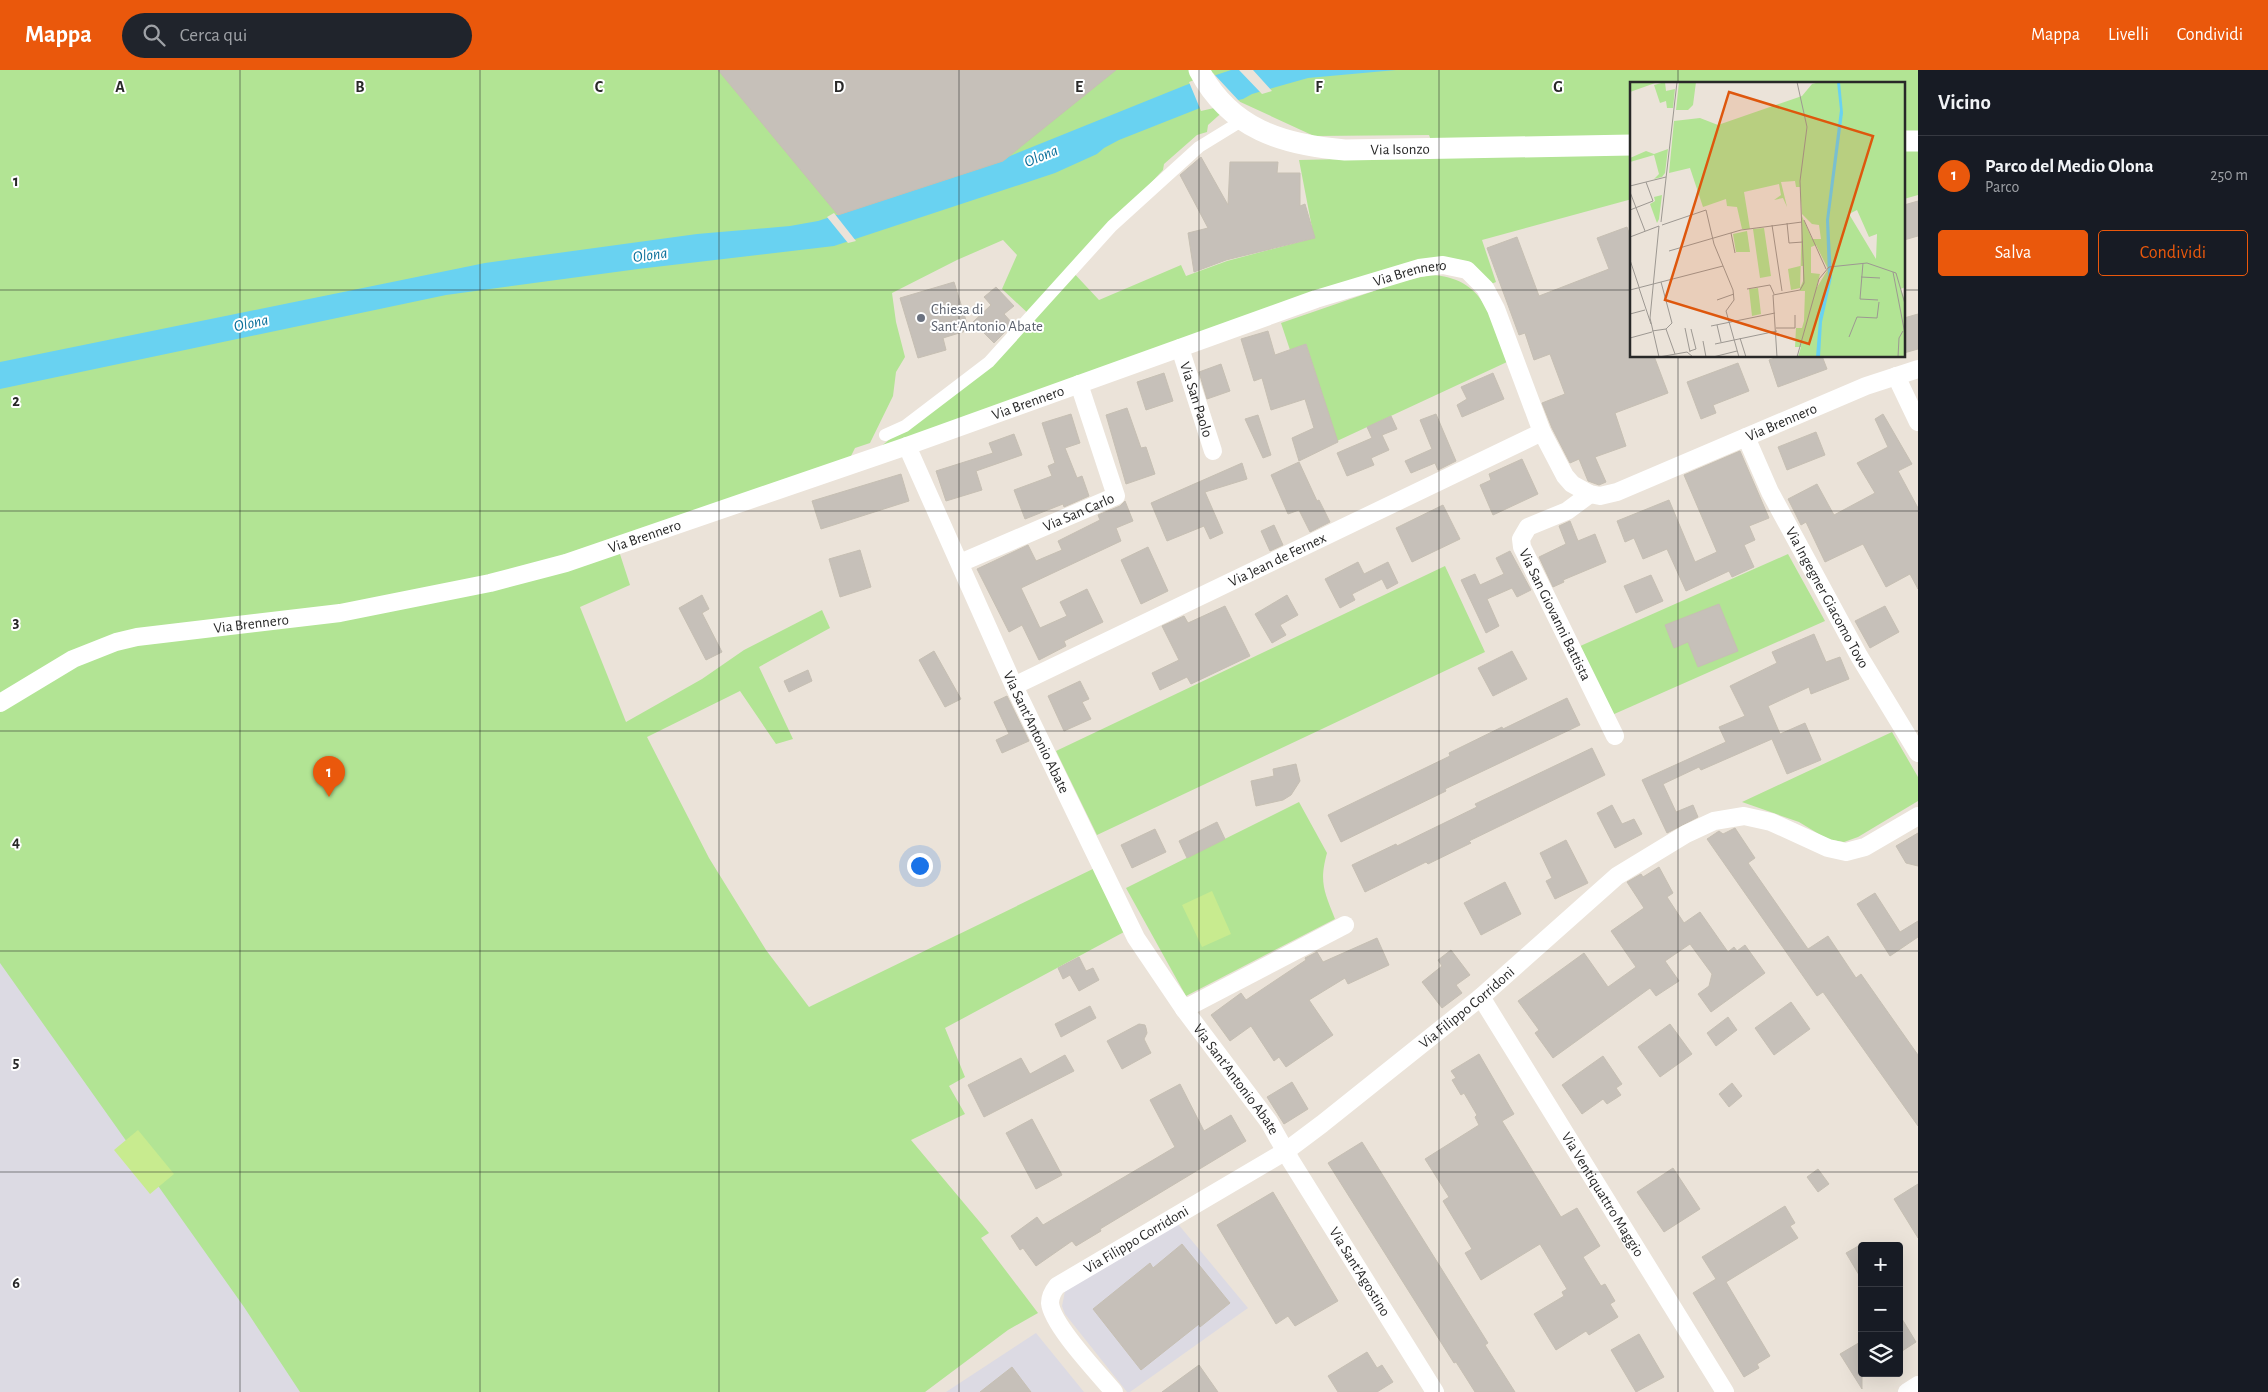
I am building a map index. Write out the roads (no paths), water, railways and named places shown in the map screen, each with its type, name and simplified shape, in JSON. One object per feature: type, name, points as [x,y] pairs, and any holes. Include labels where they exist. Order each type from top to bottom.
[{"type":"street","name":"Via Isonzo","points":[[1199,70],[1210,90],[1241,119],[1266,134],[1296,144],[1345,150],[1630,145]]},
{"type":"street","points":[[885,435],[905,426],[989,362],[1112,226],[1199,147],[1241,119]]},
{"type":"street","name":"Via Brennero","points":[[0,703],[73,659],[116,642],[137,637],[256,625],[340,613],[490,583],[566,563],[907,446],[1316,299],[1419,268],[1442,265],[1467,270],[1485,288],[1496,308],[1542,432],[1565,476],[1572,484],[1590,494],[1600,496],[1617,492],[1746,437],[1896,376],[1918,369]]},
{"type":"street","name":"Via San Paolo","points":[[1180,348],[1213,452]]},
{"type":"street","points":[[1896,376],[1918,422]]},
{"type":"street","name":"Via San Carlo","points":[[960,563],[1116,496],[1079,384]]},
{"type":"street","name":"Via Jean de Fernex","points":[[1014,686],[1542,432]]},
{"type":"street","name":"Via Ingegner Giacomo Tovo","points":[[1746,437],[1776,504],[1854,648],[1918,753]]},
{"type":"street","name":"Via Sant'Antonio Abate","points":[[907,446],[1014,686],[1136,938],[1184,1009],[1269,1122],[1286,1151]]},
{"type":"street","name":"Via San Giovanni Battista","points":[[1590,494],[1567,511],[1528,527],[1521,539],[1522,547],[1616,736]]},
{"type":"street","name":"Via Filippo Corridoni","points":[[1114,1392],[1055,1320],[1050,1303],[1052,1292],[1057,1286],[1286,1151],[1481,997],[1617,876],[1650,854],[1707,824],[1730,817],[1753,817],[1780,825],[1828,848],[1846,852],[1864,847],[1918,816]]},
{"type":"street","name":"Via Sant'Antonio Abate","points":[[1184,1009],[1346,925]]},
{"type":"street","name":"Via Ventiquattro Maggio","points":[[1481,997],[1725,1392]]},
{"type":"street","name":"Via Sant'Agostino","points":[[1286,1151],[1435,1392]]},
{"type":"street","points":[[1907,1392],[1918,1385]]},
{"type":"water","name":"Olona","points":[[1231,70],[1396,70],[1308,78],[1252,94],[1243,99],[1200,108],[1119,140],[1097,154],[1055,173],[834,246],[638,269],[446,295],[0,389],[0,362],[485,263],[697,234],[790,226],[818,221],[1003,161],[1010,156],[1186,85]]},
{"type":"place","name":"Chiesa di Sant'Antonio Abate","points":[[921,318]]},
{"type":"place","name":"Parco del Medio Olona","points":[[329,797]]}]
